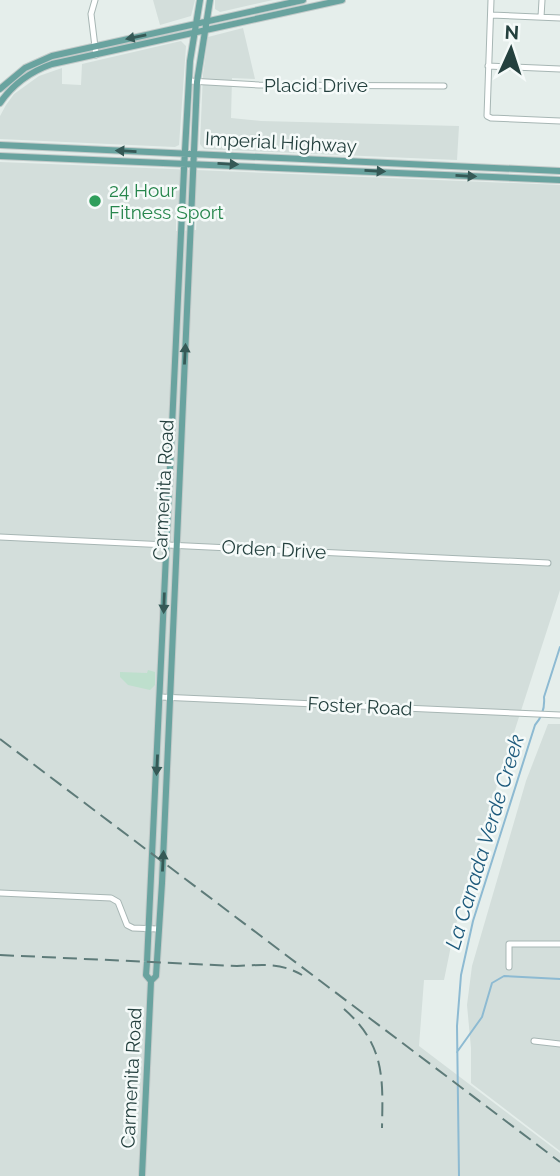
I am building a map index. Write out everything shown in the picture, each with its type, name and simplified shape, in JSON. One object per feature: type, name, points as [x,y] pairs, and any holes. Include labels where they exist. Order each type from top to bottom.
[{"type":"main road","name":"Carmenita Road","points":[[151,981],[146,975],[184,162],[188,82],[200,0]]},
{"type":"main road","name":"Carmenita Road","points":[[142,1176],[151,981],[156,976],[197,82],[210,0]]},
{"type":"main road","points":[[0,89],[16,74],[38,61],[303,0]]},
{"type":"main road","points":[[0,103],[15,85],[37,70],[342,0]]},
{"type":"main road","name":"Imperial Highway","points":[[0,145],[560,171]]},
{"type":"main road","name":"Imperial Highway","points":[[0,156],[560,180]]},
{"type":"main road","points":[[172,422],[182,422]]},
{"type":"street","points":[[95,0],[91,13],[96,55]]},
{"type":"street","points":[[491,0],[487,116],[560,121]]},
{"type":"street","points":[[541,17],[542,0]]},
{"type":"street","points":[[491,15],[560,18]]},
{"type":"street","points":[[488,66],[560,69]]},
{"type":"street","name":"Placid Drive","points":[[188,82],[443,86]]},
{"type":"street","name":"Orden Drive","points":[[0,537],[548,563]]},
{"type":"street","name":"Foster Road","points":[[160,697],[556,715]]},
{"type":"street","points":[[0,893],[111,898],[118,902],[127,925],[133,928],[158,929]]},
{"type":"street","points":[[509,967],[509,944],[560,944]]},
{"type":"street","points":[[534,1041],[560,1044]]},
{"type":"shaded area","points":[[153,0],[195,0],[191,16],[160,25]]},
{"type":"shaded area","points":[[215,0],[273,0],[220,12],[215,9]]},
{"type":"shaded area","points":[[243,28],[255,79],[232,78],[231,118],[459,126],[457,160],[204,149],[200,144],[203,74],[208,37]]},
{"type":"shaded area","points":[[181,41],[186,46],[179,145],[175,147],[0,139],[0,116],[6,105],[14,94],[39,76],[62,68],[62,84],[81,85],[82,64]]},
{"type":"shaded area","points":[[0,162],[560,185],[560,590],[497,785],[454,931],[444,980],[424,980],[419,1046],[560,1153],[560,1176],[0,1176]],"holes":[[[176,212],[197,214],[196,230],[176,231]]]},
{"type":"shaded area","points":[[548,724],[560,724],[560,1151],[471,1083],[467,1005],[472,966],[526,781]]},
{"type":"green space","points":[[148,670],[155,672],[155,685],[150,690],[128,685],[120,677],[120,672],[147,673]]},
{"type":"waterway","name":"La Canada Verde Creek","points":[[459,1176],[457,1026],[461,975],[473,921],[535,725],[540,719],[560,647]]},
{"type":"waterway","points":[[457,1052],[482,1017],[492,983],[504,976],[560,979]]},
{"type":"railway","points":[[0,739],[560,1162]]},
{"type":"railway","points":[[0,955],[237,966],[270,965],[302,975]]},
{"type":"railway","points":[[344,1009],[367,1036],[379,1063],[382,1128]]},
{"type":"place","name":"24 Hour Fitness Sport","points":[[95,201]]}]
